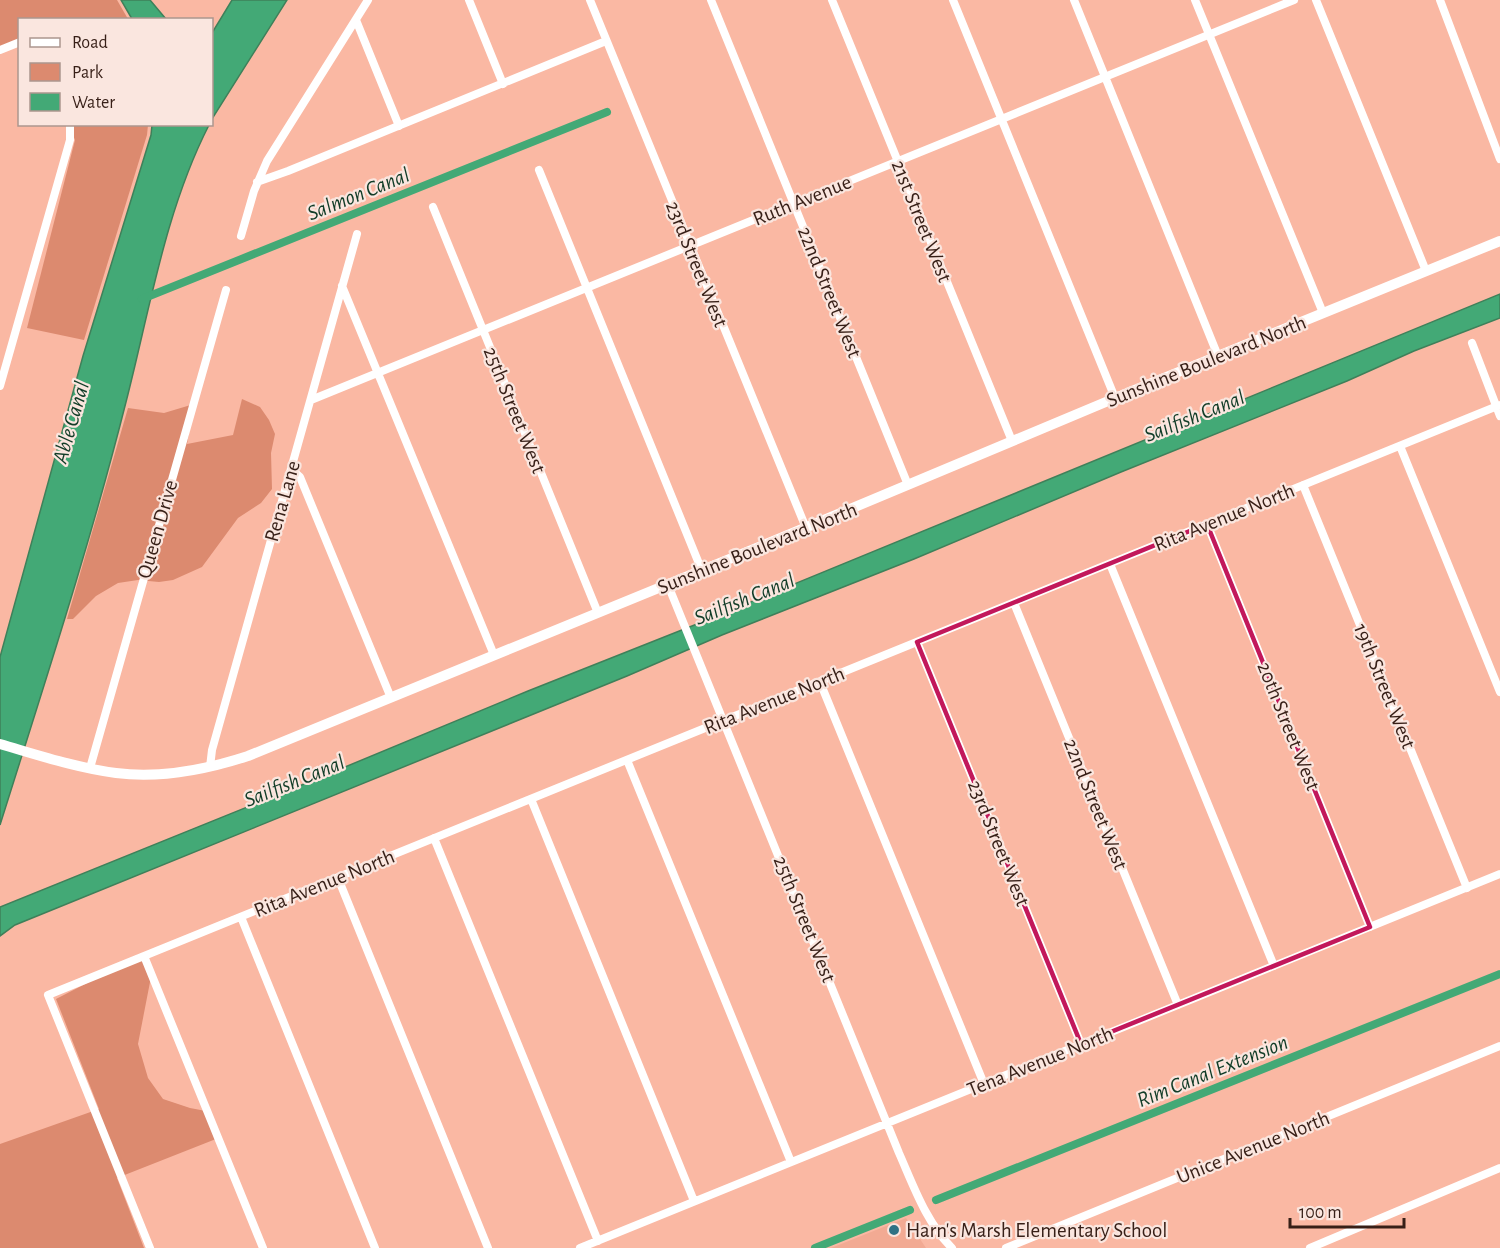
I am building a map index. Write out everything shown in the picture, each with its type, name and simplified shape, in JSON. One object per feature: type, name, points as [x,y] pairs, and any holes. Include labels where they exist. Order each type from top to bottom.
[{"type":"street","points":[[241,236],[257,182],[267,161],[368,0]]},
{"type":"street","points":[[469,0],[503,84]]},
{"type":"street","name":"23rd Street West","points":[[590,0],[806,528]]},
{"type":"street","name":"22nd Street West","points":[[711,0],[908,485]]},
{"type":"street","name":"21st Street West","points":[[832,0],[1012,441]]},
{"type":"street","points":[[953,0],[1115,398]]},
{"type":"street","points":[[1074,0],[1218,356]]},
{"type":"street","points":[[1195,0],[1323,313]]},
{"type":"street","name":"Ruth Avenue","points":[[311,400],[1294,0]]},
{"type":"street","points":[[1316,0],[1426,271]]},
{"type":"street","points":[[1440,0],[1500,159]]},
{"type":"street","points":[[356,20],[399,126]]},
{"type":"street","points":[[257,182],[606,41]]},
{"type":"street","points":[[0,50],[18,43]]},
{"type":"street","points":[[0,386],[70,140],[70,126]]},
{"type":"street","points":[[539,170],[702,571]]},
{"type":"street","name":"25th Street West","points":[[433,207],[598,613]]},
{"type":"street","name":"Rena Lane","points":[[210,767],[212,750],[357,234]]},
{"type":"street","name":"Sunshine Boulevard North","points":[[0,744],[90,768],[118,773],[158,775],[210,767],[248,756],[1500,241]]},
{"type":"street","points":[[342,286],[494,656]]},
{"type":"street","name":"Queen Drive","points":[[90,768],[226,290]]},
{"type":"street","points":[[1472,343],[1500,416]]},
{"type":"street","name":"Rita Avenue North","points":[[150,1248],[48,995],[1498,406]]},
{"type":"street","points":[[1400,446],[1500,692]]},
{"type":"street","points":[[291,470],[300,477],[391,698]]},
{"type":"street","name":"19th Street West","points":[[1303,485],[1467,888]]},
{"type":"street","name":"20th Street West","points":[[1207,524],[1370,927]]},
{"type":"street","points":[[1110,564],[1274,966]]},
{"type":"street","name":"25th Street West","points":[[668,585],[923,1208],[938,1232],[952,1248]]},
{"type":"street","name":"22nd Street West","points":[[1014,603],[1178,1005]]},
{"type":"street","name":"23rd Street West","points":[[917,642],[1081,1044]]},
{"type":"street","points":[[820,682],[984,1084]]},
{"type":"street","points":[[627,760],[791,1162]]},
{"type":"street","points":[[531,799],[694,1201]]},
{"type":"street","points":[[434,838],[598,1240]]},
{"type":"street","name":"Tena Avenue North","points":[[580,1248],[1500,874]]},
{"type":"street","points":[[338,878],[488,1248]]},
{"type":"street","points":[[241,917],[375,1248]]},
{"type":"street","points":[[144,956],[263,1248]]},
{"type":"street","name":"Unice Avenue North","points":[[1006,1248],[1500,1047]]},
{"type":"street","points":[[1310,1248],[1500,1168]]},
{"type":"highlighted area","points":[[1207,524],[1370,927],[1081,1044],[917,642]]},
{"type":"shaded area","name":"Harn's Marsh Elementary School","points":[[906,1218],[926,1248],[831,1248]]},
{"type":"green space","points":[[0,0],[117,0],[127,18],[18,18],[18,44],[0,52]]},
{"type":"green space","points":[[69,126],[148,126],[84,340],[27,328],[75,140]]},
{"type":"green space","points":[[242,399],[260,407],[275,434],[271,453],[272,489],[261,503],[238,518],[202,567],[173,580],[159,582],[138,580],[118,583],[96,596],[73,619],[67,619],[128,408],[164,413],[194,404],[187,444],[233,435]]},
{"type":"green space","points":[[145,955],[151,977],[138,1044],[148,1078],[163,1099],[211,1112],[221,1137],[117,1178],[144,1248],[0,1248],[0,1144],[99,1109],[56,999]]},
{"type":"water","points":[[121,0],[150,0],[165,18],[131,18]]},
{"type":"water","points":[[232,0],[287,0],[213,117],[213,31]]},
{"type":"water","name":"Able Canal","points":[[152,126],[209,126],[181,191],[170,226],[97,509],[0,825],[0,657],[83,356]]},
{"type":"water","points":[[1500,294],[1500,318],[1414,351],[1347,381],[914,559],[722,635],[627,676],[15,925],[0,936],[0,907]]},
{"type":"waterway","name":"Salmon Canal","points":[[142,299],[607,112]]},
{"type":"waterway","name":"Rim Canal Extension","points":[[936,1200],[1500,974]]},
{"type":"waterway","name":"Rim Canal Extension","points":[[815,1248],[910,1210]]},
{"type":"place","name":"Harn's Marsh Elementary School","points":[[894,1230]]},
{"type":"water label","name":"Sailfish Canal","points":[[1194,415]]},
{"type":"water label","name":"Sailfish Canal","points":[[744,598]]},
{"type":"water label","name":"Sailfish Canal","points":[[294,780]]}]
